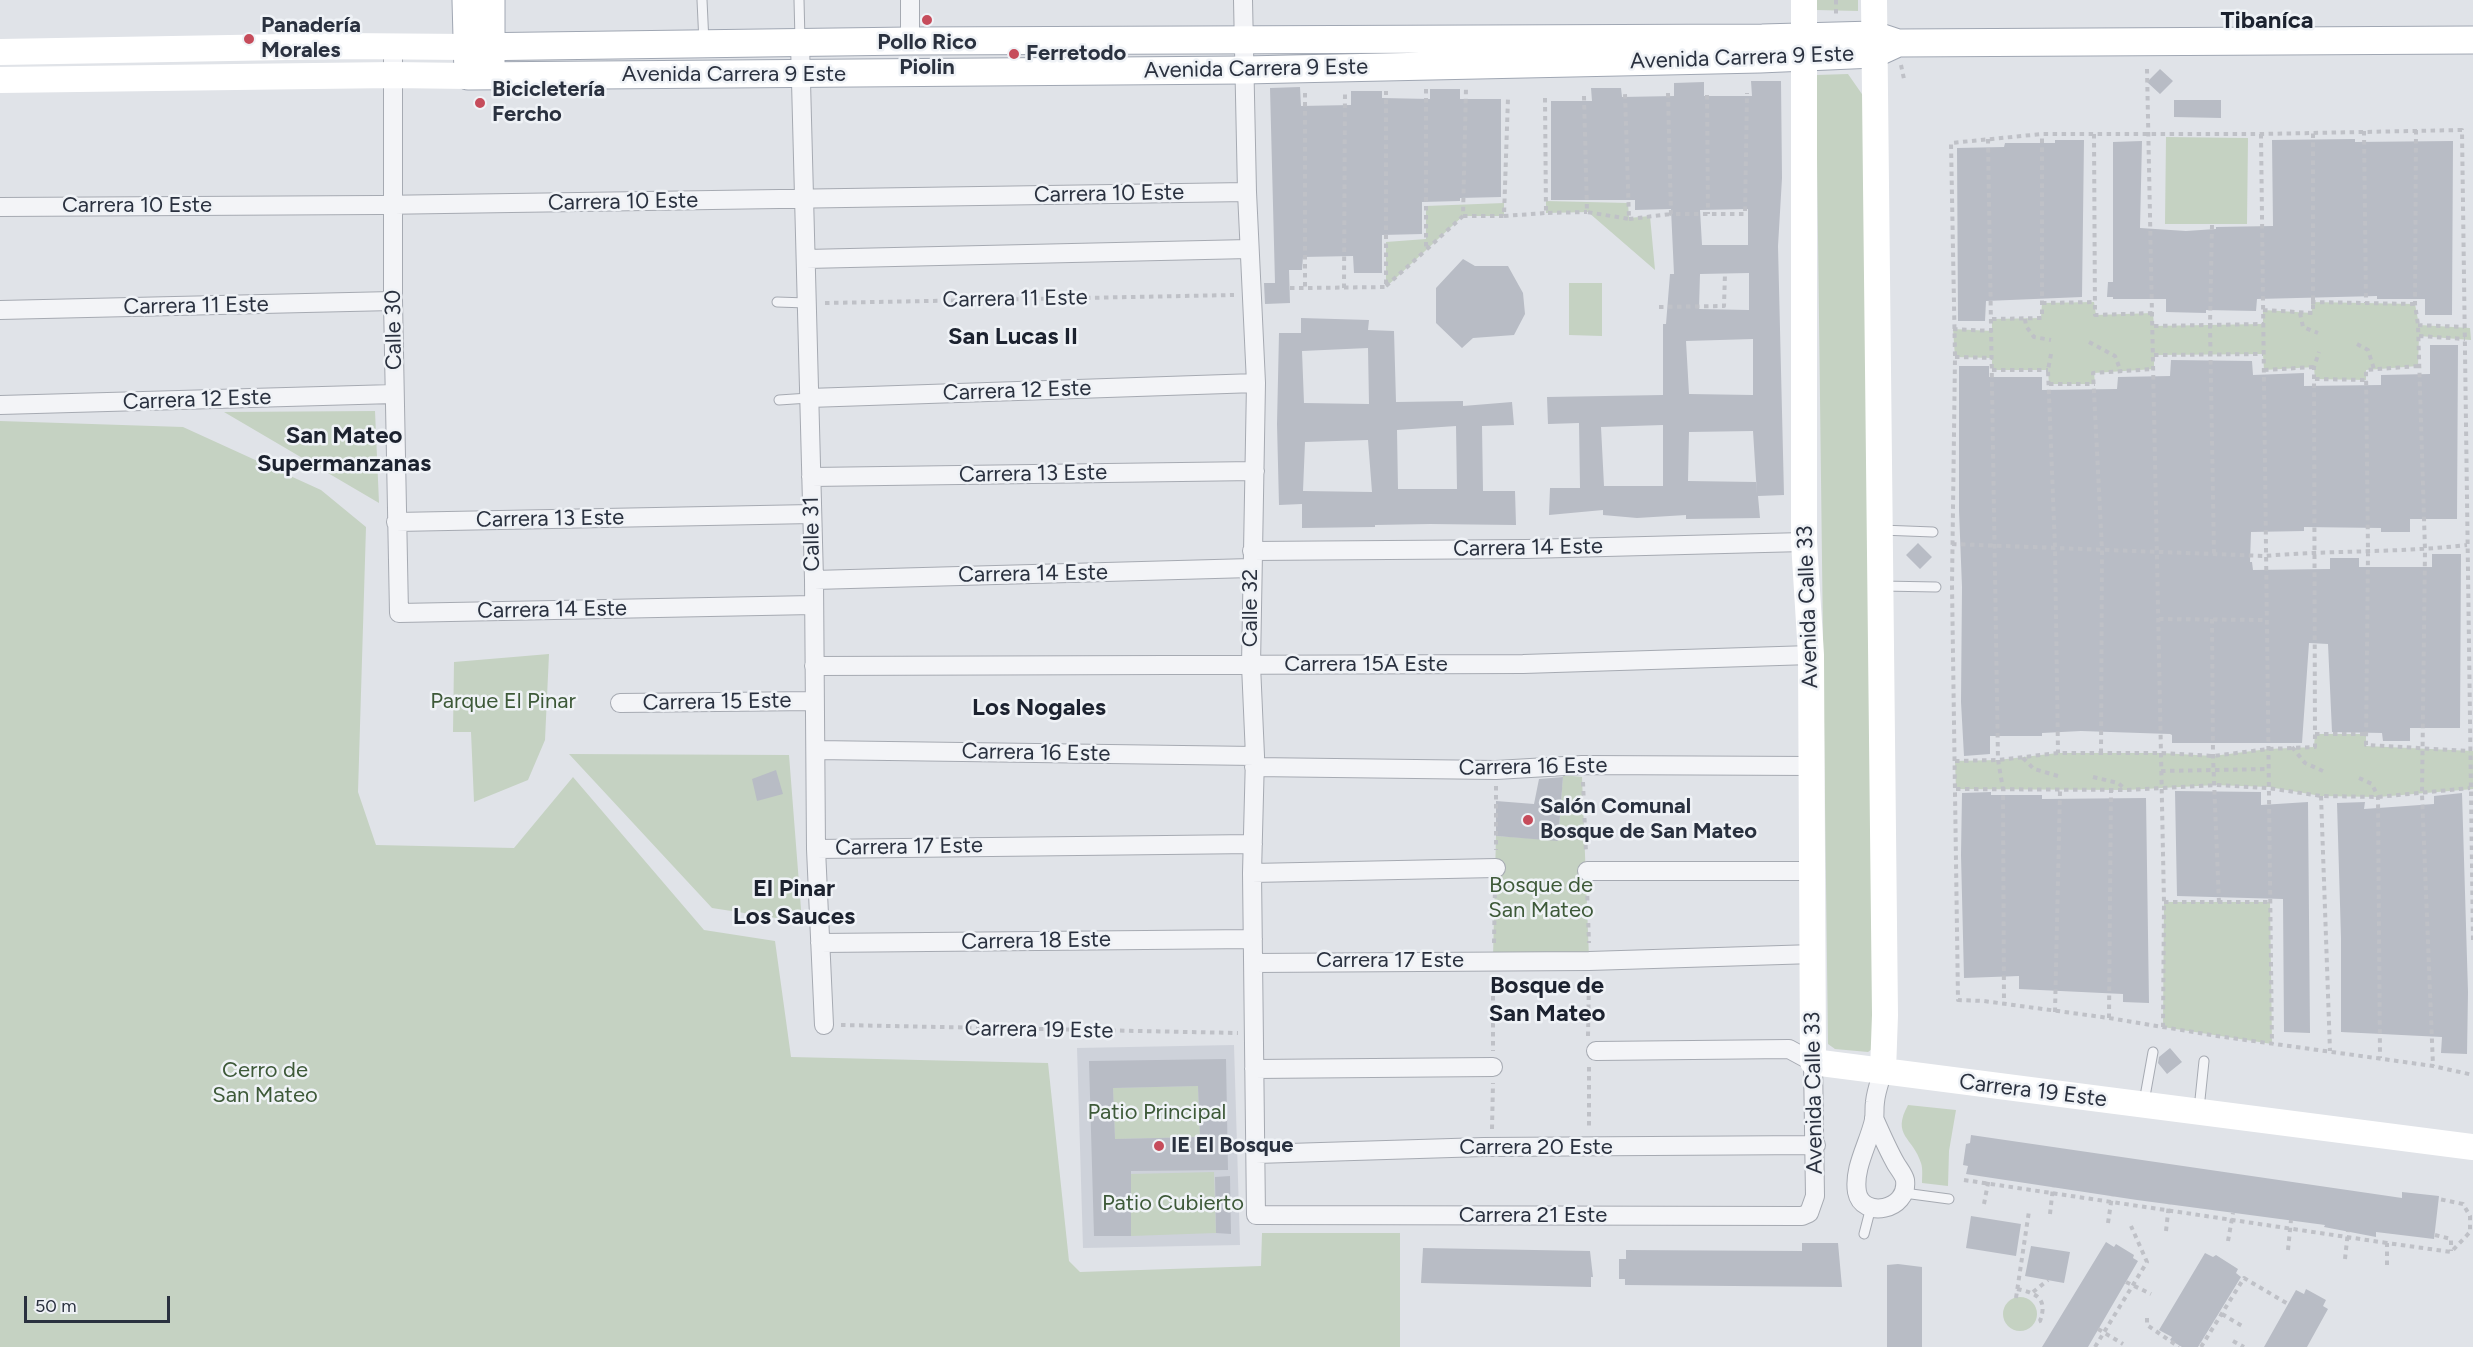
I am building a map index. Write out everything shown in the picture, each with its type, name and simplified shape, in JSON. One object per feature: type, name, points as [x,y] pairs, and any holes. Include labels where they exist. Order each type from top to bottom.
[{"type":"main road","points":[[466,0],[479,46],[480,76]]},
{"type":"main road","points":[[479,46],[491,0]]},
{"type":"main road","name":"Avenida Carrera 9 Este","points":[[480,76],[1244,70],[1882,44],[2473,40]]},
{"type":"main road","name":"Avenida Carrera 9 Este","points":[[479,46],[910,41],[1243,41],[1804,47]]},
{"type":"street","points":[[910,0],[910,41]]},
{"type":"street","name":"Calle 32","points":[[1243,0],[1247,192],[1256,383],[1251,665],[1254,761],[1252,873],[1256,1215]]},
{"type":"street","name":"Avenida Calle 33","points":[[1804,0],[1804,542],[1811,655],[1813,1062],[1816,1145],[1815,1196],[1809,1213]]},
{"type":"street","points":[[1874,0],[1882,44],[1881,530],[1885,1016],[1883,1071],[1876,1094],[1874,1118],[1858,1173],[1857,1193],[1871,1207],[1889,1208],[1896,1204],[1904,1193],[1905,1179],[1895,1164],[1874,1118]]},
{"type":"street","name":"Calle 31","points":[[800,43],[814,580],[816,849],[824,1025]]},
{"type":"street","name":"Calle 30","points":[[393,46],[393,301],[399,613]]},
{"type":"street","name":"Avenida Carrera 9 Este","points":[[0,51],[479,46]]},
{"type":"street","name":"Avenida Carrera 9 Este","points":[[0,80],[480,76]]},
{"type":"street","name":"Carrera 10 Este","points":[[0,207],[393,205],[1247,192]]},
{"type":"street","name":"Carrera 11 Este","points":[[806,259],[1249,249]]},
{"type":"street","name":"Carrera 11 Este","points":[[0,310],[393,301]]},
{"type":"street","name":"Carrera 12 Este","points":[[809,399],[1256,383]]},
{"type":"street","name":"Carrera 12 Este","points":[[0,405],[394,394]]},
{"type":"street","name":"Carrera 13 Este","points":[[811,477],[1255,471]]},
{"type":"street","name":"Carrera 13 Este","points":[[396,522],[812,514]]},
{"type":"street","name":"Carrera 14 Este","points":[[814,580],[1526,549],[1804,542]]},
{"type":"street","name":"Carrera 14 Este","points":[[399,613],[813,605]]},
{"type":"street","name":"Carrera 15A Este","points":[[814,666],[1523,664],[1811,655]]},
{"type":"street","name":"Carrera 15 Este","points":[[620,703],[814,701]]},
{"type":"street","name":"Carrera 16 Este","points":[[816,750],[1254,761],[1496,770],[1582,765],[1812,766]]},
{"type":"street","name":"Carrera 17 Este","points":[[816,849],[1253,844]]},
{"type":"street","points":[[1252,873],[1496,868]]},
{"type":"street","points":[[1587,871],[1813,871]]},
{"type":"street","name":"Carrera 18 Este","points":[[820,942],[1253,939]]},
{"type":"street","name":"Carrera 17 Este","points":[[1253,963],[1589,961],[1814,954]]},
{"type":"street","name":"Carrera 19 Este","points":[[1596,1052],[1789,1048],[1813,1062],[2473,1147]]},
{"type":"street","points":[[1254,1070],[1493,1067]]},
{"type":"street","name":"Carrera 20 Este","points":[[1256,1154],[1484,1147],[1816,1145]]},
{"type":"street","name":"Carrera 21 Este","points":[[1256,1215],[1802,1216],[1809,1213]]},
{"type":"lane","points":[[702,0],[704,45]]},
{"type":"lane","points":[[799,0],[800,43]]},
{"type":"lane","points":[[777,302],[807,303]]},
{"type":"lane","name":"Carrera 12 Este","points":[[779,400],[809,399]]},
{"type":"lane","points":[[1881,530],[1933,532]]},
{"type":"lane","points":[[1882,586],[1936,587]]},
{"type":"lane","points":[[2144,1105],[2152,1052]]},
{"type":"lane","points":[[2199,1112],[2204,1061]]},
{"type":"lane","points":[[1904,1193],[1949,1199]]},
{"type":"lane","points":[[1864,1234],[1871,1207]]},
{"type":"path","points":[[2147,69],[2160,619],[2164,902],[2163,1027]]},
{"type":"path","points":[[1426,85],[1426,250]]},
{"type":"path","points":[[1463,216],[1466,88]]},
{"type":"path","points":[[1344,288],[1345,90]]},
{"type":"path","points":[[1386,91],[1386,286]]},
{"type":"path","points":[[1305,93],[1305,288]]},
{"type":"path","points":[[1668,93],[1671,214]]},
{"type":"path","points":[[1290,288],[1386,286],[1463,216],[1587,212],[1629,219],[1671,214],[1745,214],[1747,93]]},
{"type":"path","points":[[1625,94],[1629,219]]},
{"type":"path","points":[[1707,95],[1708,214]]},
{"type":"path","points":[[1584,96],[1587,212]]},
{"type":"path","points":[[1504,216],[1508,98]]},
{"type":"path","points":[[1545,98],[1546,213]]},
{"type":"path","points":[[2416,130],[2415,304],[2419,336],[2425,550],[2422,794],[2433,1066]]},
{"type":"path","points":[[2473,940],[2462,130],[2261,134],[2042,134],[1951,143],[1955,357],[1952,544],[1958,1000],[2109,1018],[2272,1044],[2433,1066],[2473,1075]]},
{"type":"path","points":[[2364,132],[2366,303]]},
{"type":"path","points":[[2263,310],[2313,313],[2311,302],[2313,133]]},
{"type":"path","points":[[1992,319],[2042,318],[2042,134]]},
{"type":"path","points":[[2094,134],[2095,315],[2153,313]]},
{"type":"path","points":[[2261,134],[2272,1044]]},
{"type":"path","points":[[1988,139],[1998,760],[2003,789],[2004,1004]]},
{"type":"path","points":[[2212,225],[2210,325],[2214,554]]},
{"type":"path","points":[[1659,307],[1724,306],[1725,273]]},
{"type":"path","name":"Carrera 11 Este","points":[[807,303],[1253,294]]},
{"type":"path","points":[[2042,303],[2094,302]]},
{"type":"path","points":[[2311,302],[2415,304]]},
{"type":"path","points":[[2300,313],[2302,327],[2318,333]]},
{"type":"path","points":[[2025,318],[2026,326],[2034,337],[2051,340]]},
{"type":"path","points":[[2154,326],[2264,324]]},
{"type":"path","points":[[2418,325],[2464,327]]},
{"type":"path","points":[[1953,329],[1992,331]]},
{"type":"path","points":[[2419,336],[2465,339]]},
{"type":"path","points":[[2089,342],[2115,356],[2121,372]]},
{"type":"path","points":[[2357,344],[2368,350],[2374,369]]},
{"type":"path","points":[[1955,761],[1998,760],[2058,753],[2162,753],[2213,756],[2268,749],[2314,747],[2314,367],[2319,352]]},
{"type":"path","points":[[2051,354],[2049,384],[2055,548],[2058,753]]},
{"type":"path","points":[[2154,355],[2264,354]]},
{"type":"path","points":[[1955,357],[1992,358]]},
{"type":"path","points":[[2418,366],[2366,370],[2368,552],[2366,746],[2470,751]]},
{"type":"path","points":[[2264,370],[2314,367]]},
{"type":"path","points":[[2101,753],[2102,550],[2093,374],[2154,369]]},
{"type":"path","points":[[1992,370],[2049,370]]},
{"type":"path","points":[[2314,380],[2366,380]]},
{"type":"path","points":[[2049,384],[2095,384]]},
{"type":"path","points":[[1952,544],[2265,556],[2315,551],[2425,550],[2467,545]]},
{"type":"path","points":[[2160,619],[2266,620]]},
{"type":"path","points":[[2212,619],[2213,756],[2219,903]]},
{"type":"path","points":[[2314,734],[2366,734]]},
{"type":"path","points":[[2292,747],[2305,763],[2323,771]]},
{"type":"path","points":[[2023,758],[2034,769],[2058,776]]},
{"type":"path","points":[[2161,771],[2268,769]]},
{"type":"path","points":[[2093,777],[2118,783],[2126,790]]},
{"type":"path","points":[[2359,778],[2372,784],[2378,797],[2380,1058]]},
{"type":"path","points":[[1956,789],[2126,790],[2215,785],[2268,788],[2321,796],[2378,797],[2470,788]]},
{"type":"path","points":[[2109,1018],[2111,789]]},
{"type":"path","points":[[2055,1012],[2060,790]]},
{"type":"path","points":[[2321,796],[2330,1051]]},
{"type":"path","points":[[2164,902],[2270,902]]},
{"type":"path","name":"Carrera 19 Este","points":[[824,1025],[1254,1034]]},
{"type":"path","points":[[1964,1180],[1988,1180],[2169,1210],[2348,1234],[2387,1243],[2451,1252]]},
{"type":"path","points":[[1984,1204],[1988,1180]]},
{"type":"path","points":[[2050,1214],[2053,1190]]},
{"type":"path","points":[[2108,1223],[2111,1199]]},
{"type":"path","points":[[2439,1199],[2463,1204],[2472,1224],[2470,1232],[2451,1252]]},
{"type":"path","points":[[2166,1231],[2169,1204]]},
{"type":"path","points":[[2016,1298],[2029,1211]]},
{"type":"path","points":[[2228,1241],[2233,1213]]},
{"type":"path","points":[[2288,1250],[2291,1220]]},
{"type":"path","points":[[2095,1347],[2147,1262],[2131,1226]]},
{"type":"path","points":[[2345,1258],[2348,1234]]},
{"type":"path","points":[[2435,1235],[2451,1239],[2451,1252]]},
{"type":"path","points":[[2386,1265],[2387,1243]]},
{"type":"path","points":[[2201,1347],[2244,1278],[2288,1304]]},
{"type":"path","points":[[2034,1292],[2048,1280]]},
{"type":"path","points":[[2126,1282],[2151,1294]]},
{"type":"path","points":[[2017,1289],[2034,1292],[2042,1302],[2044,1310],[2040,1321],[2035,1323]]},
{"type":"path","points":[[2222,1314],[2242,1326]]},
{"type":"path","points":[[2147,1318],[2147,1325],[2179,1347]]},
{"type":"path","points":[[2098,1329],[2122,1344]]},
{"type":"path","points":[[2234,1341],[2244,1347]]},
{"type":"shaded area","name":"IE El Bosque","points":[[1234,1045],[1240,1245],[1083,1248],[1077,1048]]},
{"type":"green space","points":[[1816,0],[1858,0],[1858,11],[1816,10]]},
{"type":"green space","points":[[1848,74],[1864,97],[1876,1046],[1868,1052],[1835,1049],[1828,1044],[1816,75]]},
{"type":"green space","points":[[2166,137],[2248,138],[2247,224],[2165,224]]},
{"type":"green space","points":[[1546,201],[1628,203],[1629,218],[1650,216],[1655,270],[1588,212],[1546,213]]},
{"type":"green space","points":[[1504,203],[1504,216],[1463,216],[1386,287],[1386,242],[1426,239],[1426,206]]},
{"type":"green space","points":[[1569,283],[1602,283],[1602,336],[1569,335]]},
{"type":"green space","points":[[2094,302],[2096,315],[2153,313],[2154,326],[2263,324],[2263,310],[2312,313],[2311,302],[2415,304],[2419,325],[2470,328],[2471,340],[2419,336],[2418,366],[2366,370],[2366,380],[2315,379],[2314,367],[2264,370],[2263,354],[2154,355],[2154,369],[2094,373],[2095,384],[2049,384],[2048,370],[1992,370],[1992,358],[1955,357],[1953,329],[1992,331],[1992,319],[2041,318],[2042,303]]},
{"type":"green space","points":[[375,411],[379,503],[224,412]]},
{"type":"green space","name":"Cerro de San Mateo","points":[[0,421],[183,427],[321,490],[366,527],[358,792],[376,845],[514,848],[573,777],[704,930],[775,941],[791,1057],[1048,1063],[1069,1261],[1080,1272],[1261,1266],[1262,1233],[1400,1233],[1400,1347],[0,1347]]},
{"type":"green space","name":"Parque El Pinar","points":[[549,654],[545,740],[528,780],[474,802],[471,732],[453,732],[454,662]]},
{"type":"green space","points":[[2315,734],[2366,734],[2366,746],[2473,751],[2473,789],[2378,797],[2321,796],[2269,787],[2215,785],[2126,790],[1956,789],[1955,761],[1998,760],[2058,753],[2162,753],[2213,756],[2268,749],[2314,747]]},
{"type":"green space","name":"Parque El Pinar","points":[[569,754],[789,755],[802,922],[712,908]]},
{"type":"green space","name":"Bosque de San Mateo","points":[[1563,775],[1582,777],[1589,958],[1493,957],[1496,836],[1558,840]]},
{"type":"green space","points":[[2164,902],[2270,902],[2272,1044],[2163,1027]]},
{"type":"green space","name":"Patio Principal","points":[[1198,1086],[1200,1137],[1115,1139],[1113,1088]]},
{"type":"green space","points":[[1908,1105],[1956,1110],[1949,1151],[1948,1186],[1922,1183],[1921,1163],[1903,1130],[1903,1115]]},
{"type":"green space","name":"Patio Cubierto","points":[[1214,1172],[1216,1233],[1131,1236],[1129,1174]]},
{"type":"green space","points":[[2020,1297],[2032,1302],[2037,1314],[2032,1326],[2020,1331],[2008,1326],[2003,1314],[2008,1302]]},
{"type":"building","points":[[2160,69],[2173,81],[2160,94],[2147,82]]},
{"type":"building","points":[[1751,81],[1781,81],[1782,178],[1778,246],[1784,495],[1758,496],[1760,518],[1686,519],[1686,515],[1637,518],[1603,515],[1603,510],[1549,515],[1550,488],[1580,488],[1579,423],[1548,424],[1547,397],[1663,395],[1663,324],[1666,324],[1670,274],[1674,274],[1671,209],[1635,210],[1635,200],[1551,200],[1551,101],[1592,101],[1591,88],[1621,88],[1622,97],[1674,96],[1674,83],[1704,82],[1704,96],[1752,96]],"holes":[[[1748,209],[1748,245],[1702,245],[1700,210]],[[1749,273],[1749,310],[1699,309],[1700,274]],[[1753,339],[1753,395],[1689,394],[1686,341]],[[1663,425],[1663,486],[1604,486],[1601,427]],[[1753,431],[1757,495],[1756,482],[1688,481],[1689,432]]]},
{"type":"building","points":[[1300,87],[1301,106],[1351,105],[1351,91],[1382,91],[1382,98],[1430,99],[1430,89],[1460,89],[1460,99],[1501,99],[1501,197],[1422,202],[1422,234],[1382,235],[1382,273],[1354,273],[1353,256],[1303,257],[1302,270],[1289,270],[1290,303],[1265,304],[1264,283],[1275,283],[1270,88]]},
{"type":"building","points":[[2174,100],[2221,100],[2221,118],[2174,117]]},
{"type":"building","points":[[2355,139],[2355,142],[2453,141],[2452,315],[2425,315],[2425,299],[2377,299],[2377,296],[2257,299],[2256,311],[2206,310],[2206,313],[2166,312],[2166,299],[2107,297],[2108,282],[2113,282],[2113,142],[2142,141],[2140,228],[2186,231],[2216,229],[2216,227],[2273,226],[2272,140]]},
{"type":"building","points":[[2055,140],[2084,140],[2082,297],[1986,301],[1985,321],[1958,321],[1957,148],[2004,147],[2005,143],[2055,143]]},
{"type":"building","points":[[1463,259],[1475,266],[1508,266],[1523,293],[1525,314],[1514,335],[1473,338],[1462,348],[1436,323],[1436,288]]},
{"type":"building","points":[[1301,318],[1369,320],[1368,330],[1394,331],[1396,402],[1463,401],[1463,406],[1512,402],[1514,425],[1482,426],[1483,491],[1515,491],[1516,525],[1430,524],[1302,528],[1302,504],[1279,505],[1277,424],[1279,333],[1301,333]],"holes":[[[1368,348],[1369,404],[1304,403],[1302,351]],[[1456,426],[1457,489],[1398,489],[1397,430]],[[1368,440],[1372,492],[1303,491],[1305,442]]]},
{"type":"building","points":[[2430,345],[2458,345],[2457,519],[2410,519],[2410,532],[2381,532],[2381,528],[2304,527],[2304,531],[2251,532],[2250,562],[2252,562],[2253,570],[2330,569],[2330,558],[2359,558],[2359,567],[2432,567],[2432,554],[2461,554],[2460,728],[2410,728],[2410,741],[2383,741],[2382,733],[2332,732],[2328,644],[2309,643],[2302,743],[2172,743],[2170,734],[2081,731],[2042,733],[2042,736],[1990,736],[1990,754],[1964,756],[1961,702],[1959,366],[1989,366],[1989,377],[2042,377],[2042,390],[2117,389],[2118,377],[2170,376],[2171,360],[2252,361],[2253,375],[2304,373],[2304,386],[2381,385],[2381,375],[2430,374]]},
{"type":"building","points":[[1918,543],[1932,557],[1920,569],[1906,555]]},
{"type":"building","points":[[776,770],[783,794],[757,801],[752,779]]},
{"type":"building","name":"Salón Comunal Bosque de San Mateo","points":[[1563,777],[1558,841],[1496,836],[1496,801],[1534,804],[1539,779]]},
{"type":"building","points":[[2175,791],[2261,792],[2261,805],[2308,802],[2310,1033],[2284,1032],[2283,899],[2177,896]]},
{"type":"building","points":[[1991,792],[1991,795],[2042,795],[2042,799],[2146,798],[2149,1003],[2123,1002],[2123,994],[2019,989],[2019,976],[1964,978],[1962,793]]},
{"type":"building","points":[[2462,793],[2468,992],[2467,1054],[2441,1053],[2442,1037],[2341,1032],[2337,803],[2365,802],[2364,809],[2434,804],[2434,796]]},
{"type":"building","points":[[2170,1048],[2182,1062],[2167,1074],[2158,1063],[2159,1057]]},
{"type":"building","points":[[1226,1059],[1228,1170],[1131,1171],[1131,1236],[1094,1236],[1089,1061]],"holes":[[[1198,1086],[1200,1137],[1115,1139],[1113,1088]]]},
{"type":"building","points":[[1971,1135],[2402,1198],[2402,1192],[2439,1196],[2434,1239],[2376,1232],[2376,1237],[2324,1227],[2325,1225],[1966,1174],[1968,1166],[1963,1165],[1966,1144],[1970,1143]]},
{"type":"building","points":[[1230,1176],[1231,1234],[1216,1233],[1215,1177]]},
{"type":"building","points":[[1971,1216],[2021,1224],[2016,1256],[1966,1248]]},
{"type":"building","points":[[2106,1242],[2114,1247],[2116,1244],[2134,1255],[2133,1258],[2138,1261],[2088,1347],[2042,1347]]},
{"type":"building","points":[[1802,1243],[1838,1243],[1842,1287],[1625,1285],[1625,1279],[1619,1279],[1619,1259],[1626,1259],[1626,1250],[1802,1251]]},
{"type":"building","points":[[2031,1246],[2070,1252],[2064,1283],[2025,1276]]},
{"type":"building","points":[[1423,1248],[1590,1251],[1593,1277],[1591,1277],[1591,1287],[1421,1283]]},
{"type":"building","points":[[2205,1253],[2213,1257],[2216,1255],[2238,1269],[2236,1273],[2241,1277],[2198,1347],[2182,1347],[2170,1340],[2172,1337],[2159,1330]]},
{"type":"building","points":[[1887,1265],[1922,1267],[1922,1347],[1887,1347]]},
{"type":"building","points":[[2306,1289],[2326,1300],[2323,1306],[2328,1309],[2307,1347],[2264,1347],[2296,1290],[2304,1294]]},
{"type":"place","name":"Pollo Rico Piolin","points":[[927,20]]},
{"type":"place","name":"Panadería Morales","points":[[249,39]]},
{"type":"place","name":"Ferretodo","points":[[1014,54]]},
{"type":"place","name":"Bicicletería Fercho","points":[[480,103]]},
{"type":"place","name":"Salón Comunal Bosque de San Mateo","points":[[1528,820]]},
{"type":"place","name":"IE El Bosque","points":[[1159,1146]]},
{"type":"district","name":"Tibaníca","points":[[2267,21]]},
{"type":"district","name":"San Lucas II","points":[[1013,337]]},
{"type":"district","name":"San Mateo Supermanzanas","points":[[344,450]]},
{"type":"district","name":"Los Nogales","points":[[1039,708]]},
{"type":"district","name":"El Pinar Los Sauces","points":[[794,903]]},
{"type":"district","name":"Bosque de San Mateo","points":[[1547,1000]]}]
